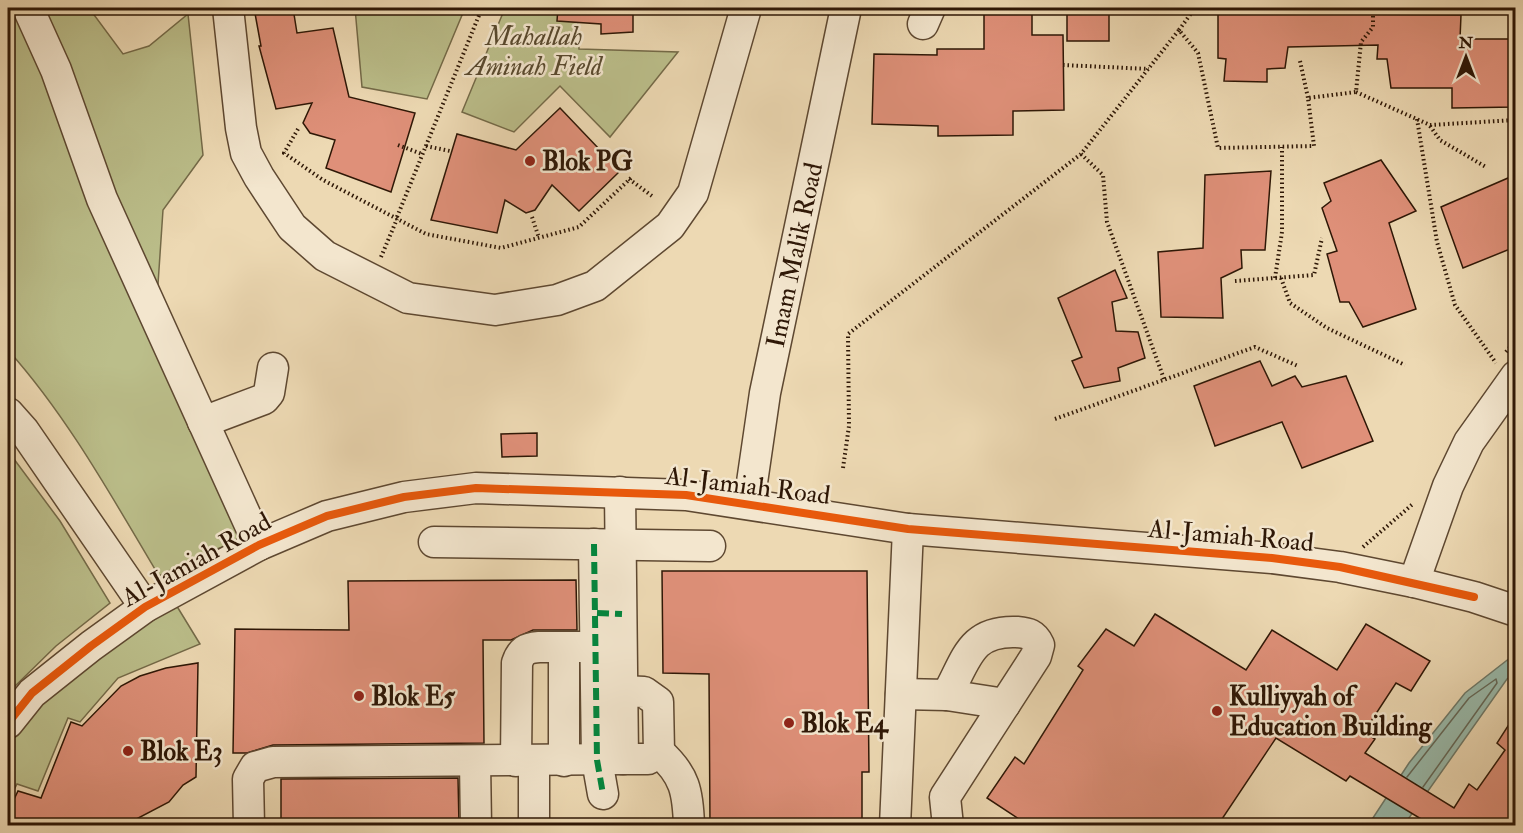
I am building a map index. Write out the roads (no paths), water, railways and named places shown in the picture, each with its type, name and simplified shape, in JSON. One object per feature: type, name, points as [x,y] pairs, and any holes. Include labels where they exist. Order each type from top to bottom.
[{"type":"street","points":[[28,8],[56,70],[102,199],[259,545]]},
{"type":"street","points":[[228,8],[241,128],[246,153],[292,227],[325,256],[408,298],[495,310],[557,300],[594,286],[670,226],[693,193],[746,8]]},
{"type":"street","name":"Imam Malik Road","points":[[748,503],[765,393],[846,8]]},
{"type":"street","points":[[202,422],[264,399],[269,393],[273,368]]},
{"type":"street","points":[[1414,582],[1448,486],[1506,370]]},
{"type":"street","points":[[8,413],[24,431],[145,607]]},
{"type":"street","name":"Al-Jamiah Road","points":[[8,723],[33,693],[91,646],[145,607],[259,545],[327,516],[404,497],[476,488],[686,495],[908,529],[1272,558],[1340,567],[1414,582],[1515,610]]},
{"type":"street","points":[[610,759],[607,544],[620,492]]},
{"type":"street","points":[[895,825],[908,529]]},
{"type":"street","points":[[434,542],[710,546]]},
{"type":"street","points":[[946,694],[975,644],[985,636],[998,631],[1026,633],[1036,637],[1039,645],[1036,656],[945,797],[948,825]]},
{"type":"street","points":[[564,647],[564,761]]},
{"type":"street","points":[[534,825],[525,761],[517,663],[520,655],[527,648],[609,647]]},
{"type":"street","points":[[603,794],[622,691],[609,647]]},
{"type":"street","points":[[622,691],[644,692],[658,702],[659,752],[674,765],[684,782],[689,825]]},
{"type":"street","points":[[901,694],[946,694],[1005,704]]},
{"type":"street","points":[[249,825],[248,779],[255,767],[273,762],[648,759],[659,752]]},
{"type":"street","points":[[475,762],[476,825]]},
{"type":"water","points":[[1515,654],[1515,673],[1507,679],[1404,825],[1365,826],[1371,821],[1409,763],[1465,693]]},
{"type":"place","name":"Blok PG","points":[[530,161]]},
{"type":"place","name":"Blok E5","points":[[359,696]]},
{"type":"place","name":"Kulliyyah of Education Building","points":[[1217,711]]},
{"type":"place","name":"Blok E4","points":[[789,723]]},
{"type":"place","name":"Blok E3","points":[[128,751]]},
{"type":"park label","name":"Mahallah Aminah Field","points":[[534,51]]}]
